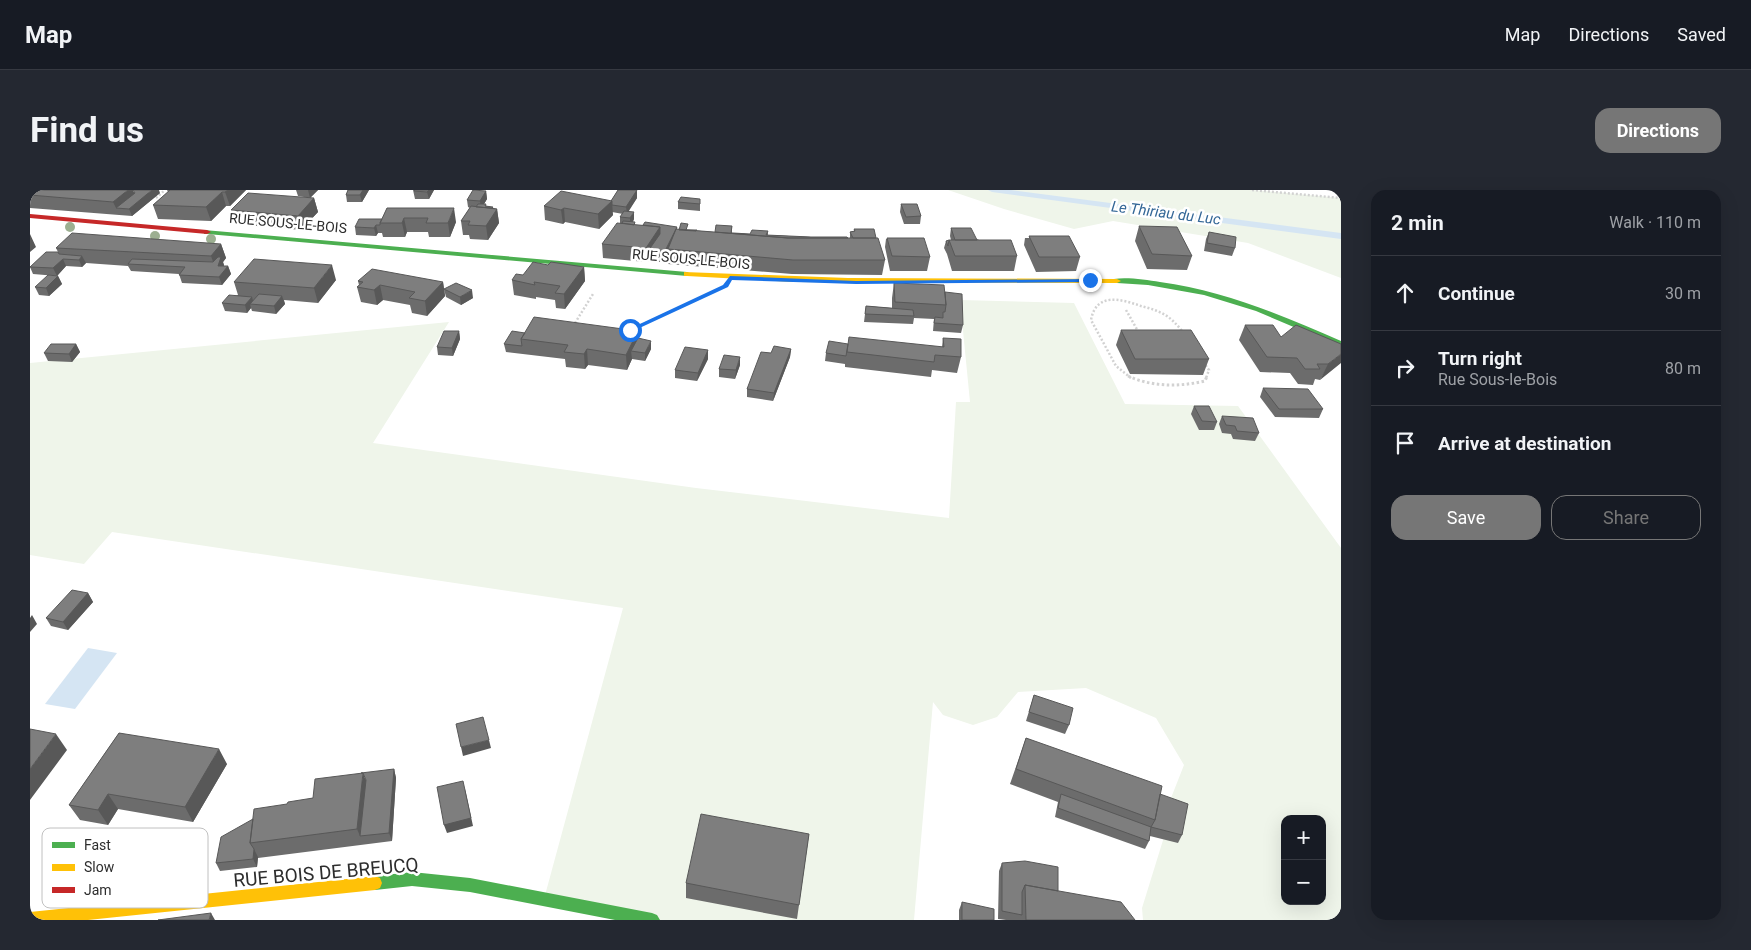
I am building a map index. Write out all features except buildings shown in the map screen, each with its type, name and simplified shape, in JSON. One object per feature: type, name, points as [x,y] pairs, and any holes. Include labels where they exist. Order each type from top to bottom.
[{"type":"street","name":"RUE SOUS-LE-BOIS","points":[[30,216],[753,280],[856,283],[1090,280],[1147,284],[1194,289],[1231,298],[1341,344]]},
{"type":"street","name":"RUE BOIS DE BREUCQ","points":[[208,900],[412,879],[470,885],[652,920]]},
{"type":"street","name":"RUE BOIS DE BREUCQ","points":[[30,919],[135,908]]},
{"type":"path","points":[[1252,190],[1341,198]]},
{"type":"path","points":[[1120,299],[1158,311],[1175,322],[1209,370],[1205,381],[1189,385],[1162,386],[1136,379],[1120,371],[1091,320],[1092,310],[1099,303],[1120,299]]},
{"type":"path","points":[[630,330],[691,302]]},
{"type":"shaded area","points":[[948,190],[1252,190],[1341,198],[1341,278],[1248,243],[1113,221],[1074,229],[1004,209]]},
{"type":"shaded area","points":[[960,300],[1074,303],[1125,404],[1238,406],[1341,548],[1341,920],[1143,920],[1142,908],[1164,837],[1171,798],[1184,765],[1156,718],[1086,688],[1018,692],[997,717],[973,725],[943,715],[933,702],[914,920],[652,920],[544,899],[623,608],[112,532],[84,564],[30,555],[30,363],[449,322],[373,443],[696,488],[949,518],[956,402],[970,402]]},
{"type":"water","points":[[88,648],[117,653],[75,709],[45,704]]},
{"type":"waterway","name":"Le Thiriau du Luc","points":[[992,190],[1341,236]]},
{"type":"traffic: fast","points":[[207,232],[687,274]]},
{"type":"traffic: fast","points":[[1117,281],[1177,287],[1232,300],[1286,320],[1341,344]]},
{"type":"traffic: fast","points":[[375,883],[412,879],[470,885],[652,920]]},
{"type":"traffic: slow","points":[[687,274],[741,278],[848,281],[1117,281]]},
{"type":"traffic: slow","points":[[208,900],[375,883]]},
{"type":"traffic: slow","points":[[30,919],[135,908]]},
{"type":"traffic: jam","points":[[30,216],[207,232]]},
{"type":"route","points":[[630,330],[725,286],[730,278],[856,283],[1090,280]]}]
